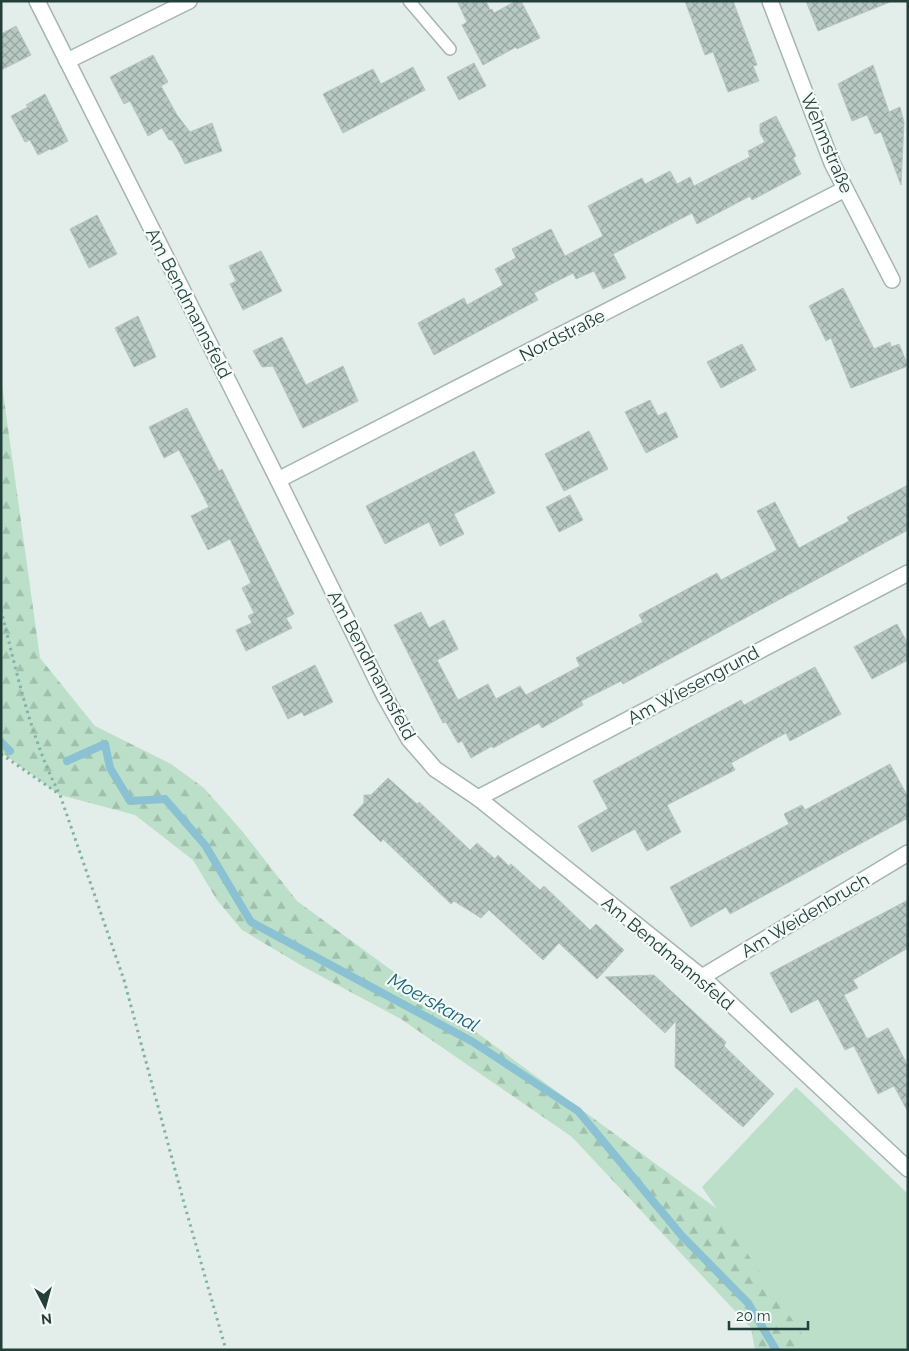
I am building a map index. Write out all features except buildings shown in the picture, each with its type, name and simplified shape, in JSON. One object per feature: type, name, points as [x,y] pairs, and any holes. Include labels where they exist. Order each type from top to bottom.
[{"type":"street","name":"Am Bendmannsfeld","points":[[37,1],[384,695],[409,739],[435,769],[478,798],[702,977],[908,1169]]},
{"type":"street","points":[[67,61],[189,1]]},
{"type":"street","name":"Wehmstraße","points":[[770,1],[832,163],[892,280]]},
{"type":"street","name":"Nordstraße","points":[[278,480],[845,189]]},
{"type":"street","name":"Am Wiesengrund","points":[[478,798],[908,573]]},
{"type":"street","name":"Am Weidenbruch","points":[[702,977],[908,853]]},
{"type":"lane","points":[[409,1],[450,49]]},
{"type":"path","points":[[1,610],[30,720],[48,771],[60,795],[124,980],[226,1350]]},
{"type":"path","points":[[1,754],[60,795]]},
{"type":"green space","points":[[1,378],[40,658],[95,726],[171,764],[204,788],[242,831],[297,901],[720,1211],[813,1350],[755,1350],[751,1328],[572,1137],[401,1019],[304,967],[242,930],[217,900],[193,860],[135,815],[60,795],[1,752]]},
{"type":"green space","points":[[796,1087],[908,1194],[908,1350],[813,1350],[702,1187]]},
{"type":"waterway","name":"Moerskanal","points":[[1,742],[10,751]]},
{"type":"waterway","name":"Moerskanal","points":[[67,761],[105,744],[110,768],[130,801],[165,799],[205,845],[251,922],[473,1042],[578,1111],[682,1236],[748,1303],[776,1350]]}]
